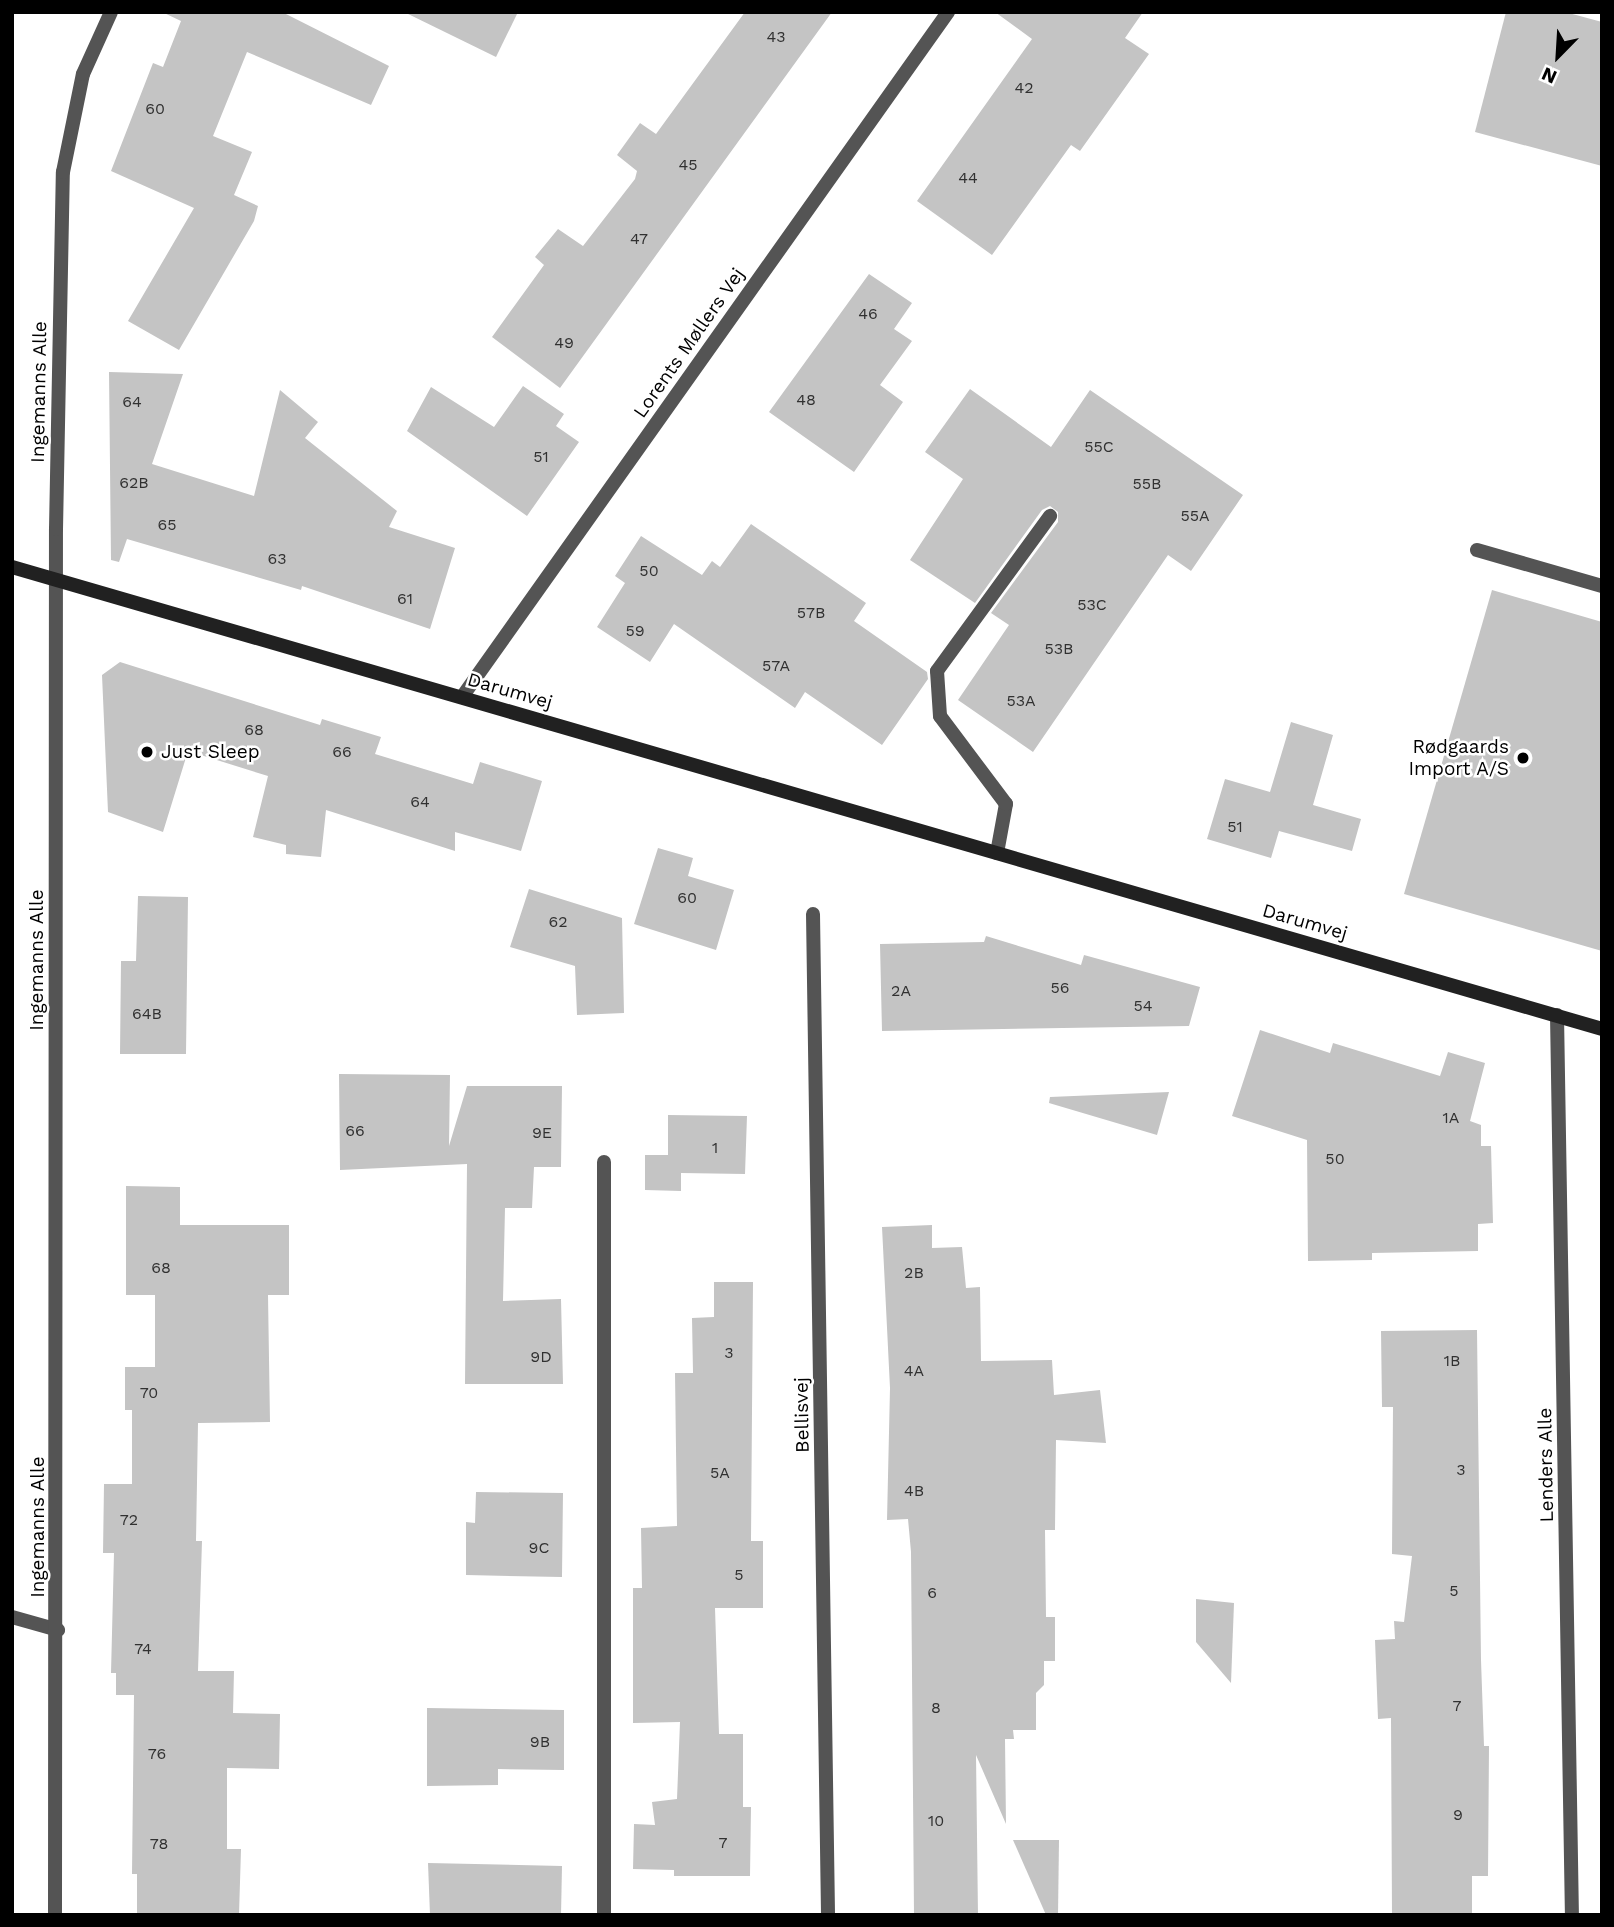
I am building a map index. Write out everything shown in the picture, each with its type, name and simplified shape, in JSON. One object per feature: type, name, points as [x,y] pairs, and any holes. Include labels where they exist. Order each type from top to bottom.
[{"type":"street","name":"Ingemanns Alle","points":[[55,1915],[58,1630],[56,581],[64,172],[83,74],[111,12]]},
{"type":"street","name":"Lorents Møllers Vej","points":[[462,697],[948,12]]},
{"type":"street","points":[[997,853],[1006,804],[940,716],[937,671],[1050,516]]},
{"type":"street","points":[[1477,550],[1602,586]]},
{"type":"street","name":"Darumvej","points":[[12,568],[1602,1029]]},
{"type":"street","name":"Bellisvej","points":[[813,914],[828,1915]]},
{"type":"street","name":"Lenders Alle","points":[[1557,1015],[1572,1915]]},
{"type":"street","points":[[604,1162],[604,1915]]},
{"type":"street","points":[[12,1617],[58,1630]]},
{"type":"building","points":[[162,12],[282,12],[389,66],[371,105],[247,52],[213,136],[252,152],[234,195],[258,206],[254,221],[179,350],[128,321],[194,208],[111,171],[153,63],[163,67],[181,21]]},
{"type":"building","points":[[404,12],[518,12],[496,57]]},
{"type":"building","points":[[745,12],[832,12],[560,388],[492,337],[544,265],[535,257],[558,229],[583,246],[635,179],[637,171],[617,155],[640,123],[656,134]]},
{"type":"building","points":[[995,12],[1143,12],[1125,38],[1149,54],[1080,151],[1071,145],[992,255],[917,201],[1032,39]]},
{"type":"building","points":[[1506,12],[1565,12],[1602,22],[1602,166],[1475,132]]},
{"type":"building","points":[[869,274],[912,303],[894,329],[912,341],[880,385],[903,402],[854,472],[769,412]]},
{"type":"building","points":[[109,372],[183,374],[152,464],[254,496],[280,390],[318,422],[305,438],[397,511],[389,527],[455,548],[430,629],[302,586],[301,590],[127,539],[119,562],[111,560]]},
{"type":"building","points":[[523,386],[564,414],[556,426],[579,442],[527,516],[407,431],[431,387],[494,427]]},
{"type":"building","points":[[970,389],[1051,447],[1090,390],[1243,495],[1191,571],[1168,555],[1033,752],[958,700],[1009,625],[991,613],[1058,522],[1058,512],[1050,506],[1042,510],[975,603],[910,560],[963,479],[925,452]]},
{"type":"building","points":[[751,524],[866,603],[854,621],[927,672],[928,679],[882,745],[805,692],[795,708],[674,624],[650,662],[597,627],[625,583],[615,576],[641,536],[702,575],[712,561],[720,567]]},
{"type":"building","name":"Rødgaards Import A/S","points":[[1492,590],[1602,622],[1602,951],[1404,894]]},
{"type":"building","points":[[120,662],[320,725],[322,719],[381,737],[375,754],[473,784],[480,762],[542,781],[521,851],[455,832],[455,851],[326,810],[321,857],[286,854],[286,845],[253,837],[268,776],[188,751],[163,832],[108,812],[102,675]]},
{"type":"building","points":[[1291,722],[1333,735],[1313,805],[1361,819],[1352,851],[1279,831],[1271,858],[1207,839],[1225,779],[1270,792]]},
{"type":"building","points":[[658,848],[693,858],[688,876],[734,890],[716,950],[634,924]]},
{"type":"building","points":[[529,889],[622,918],[624,1013],[577,1015],[575,966],[510,947]]},
{"type":"building","points":[[138,896],[188,897],[186,1054],[120,1054],[121,961],[136,961]]},
{"type":"building","points":[[986,936],[1081,965],[1084,955],[1200,987],[1189,1026],[882,1031],[880,944],[984,942]]},
{"type":"building","points":[[1260,1030],[1330,1053],[1333,1043],[1440,1076],[1448,1052],[1485,1063],[1470,1121],[1481,1125],[1481,1146],[1491,1146],[1493,1223],[1478,1224],[1478,1251],[1372,1253],[1372,1260],[1308,1261],[1307,1140],[1232,1116]]},
{"type":"building","points":[[339,1074],[450,1075],[449,1146],[467,1086],[562,1086],[561,1167],[534,1167],[532,1208],[505,1208],[503,1301],[561,1299],[563,1384],[465,1384],[467,1164],[340,1170]]},
{"type":"building","points":[[1169,1092],[1157,1135],[1049,1103],[1050,1097]]},
{"type":"building","points":[[668,1115],[747,1116],[745,1174],[681,1173],[681,1191],[645,1190],[645,1155],[668,1155]]},
{"type":"building","points":[[126,1186],[180,1187],[180,1225],[289,1225],[289,1295],[268,1295],[270,1422],[198,1423],[196,1541],[202,1541],[198,1671],[234,1671],[233,1713],[280,1714],[279,1769],[227,1768],[227,1849],[241,1849],[239,1915],[137,1915],[137,1874],[132,1874],[134,1695],[116,1695],[116,1673],[111,1673],[114,1553],[103,1553],[104,1484],[132,1484],[132,1410],[125,1410],[125,1367],[155,1367],[155,1295],[126,1295]]},
{"type":"building","points":[[932,1225],[932,1248],[962,1247],[966,1288],[980,1287],[981,1361],[1052,1360],[1054,1395],[1100,1390],[1106,1443],[1056,1440],[1055,1530],[1045,1530],[1046,1617],[1055,1617],[1055,1661],[1044,1661],[1044,1685],[1036,1693],[1036,1730],[1013,1730],[1014,1739],[1005,1739],[1006,1824],[976,1755],[978,1915],[914,1915],[911,1552],[908,1519],[887,1520],[890,1388],[882,1227]]},
{"type":"building","points":[[714,1282],[753,1282],[751,1541],[763,1541],[763,1608],[715,1608],[719,1734],[743,1734],[743,1807],[751,1807],[750,1876],[674,1876],[674,1870],[633,1869],[634,1824],[655,1825],[652,1802],[677,1799],[680,1722],[633,1723],[633,1588],[642,1588],[641,1528],[677,1526],[675,1373],[693,1373],[692,1318],[714,1317]]},
{"type":"building","points":[[1477,1330],[1481,1660],[1484,1746],[1489,1746],[1488,1876],[1472,1876],[1472,1915],[1392,1915],[1391,1718],[1378,1719],[1375,1640],[1395,1639],[1394,1621],[1404,1622],[1412,1556],[1392,1554],[1393,1407],[1382,1407],[1381,1331]]},
{"type":"building","points":[[476,1492],[563,1493],[562,1577],[466,1575],[466,1522],[475,1523]]},
{"type":"building","points":[[1196,1599],[1234,1603],[1231,1683],[1196,1642]]},
{"type":"building","points":[[427,1708],[564,1710],[564,1770],[498,1769],[498,1785],[427,1786]]},
{"type":"building","points":[[1013,1840],[1059,1840],[1058,1915],[1046,1915]]},
{"type":"building","points":[[428,1863],[562,1866],[561,1915],[430,1915]]},
{"type":"place","name":"Just Sleep","points":[[147,752]]},
{"type":"place","name":"Rødgaards Import A/S","points":[[1523,758]]}]
